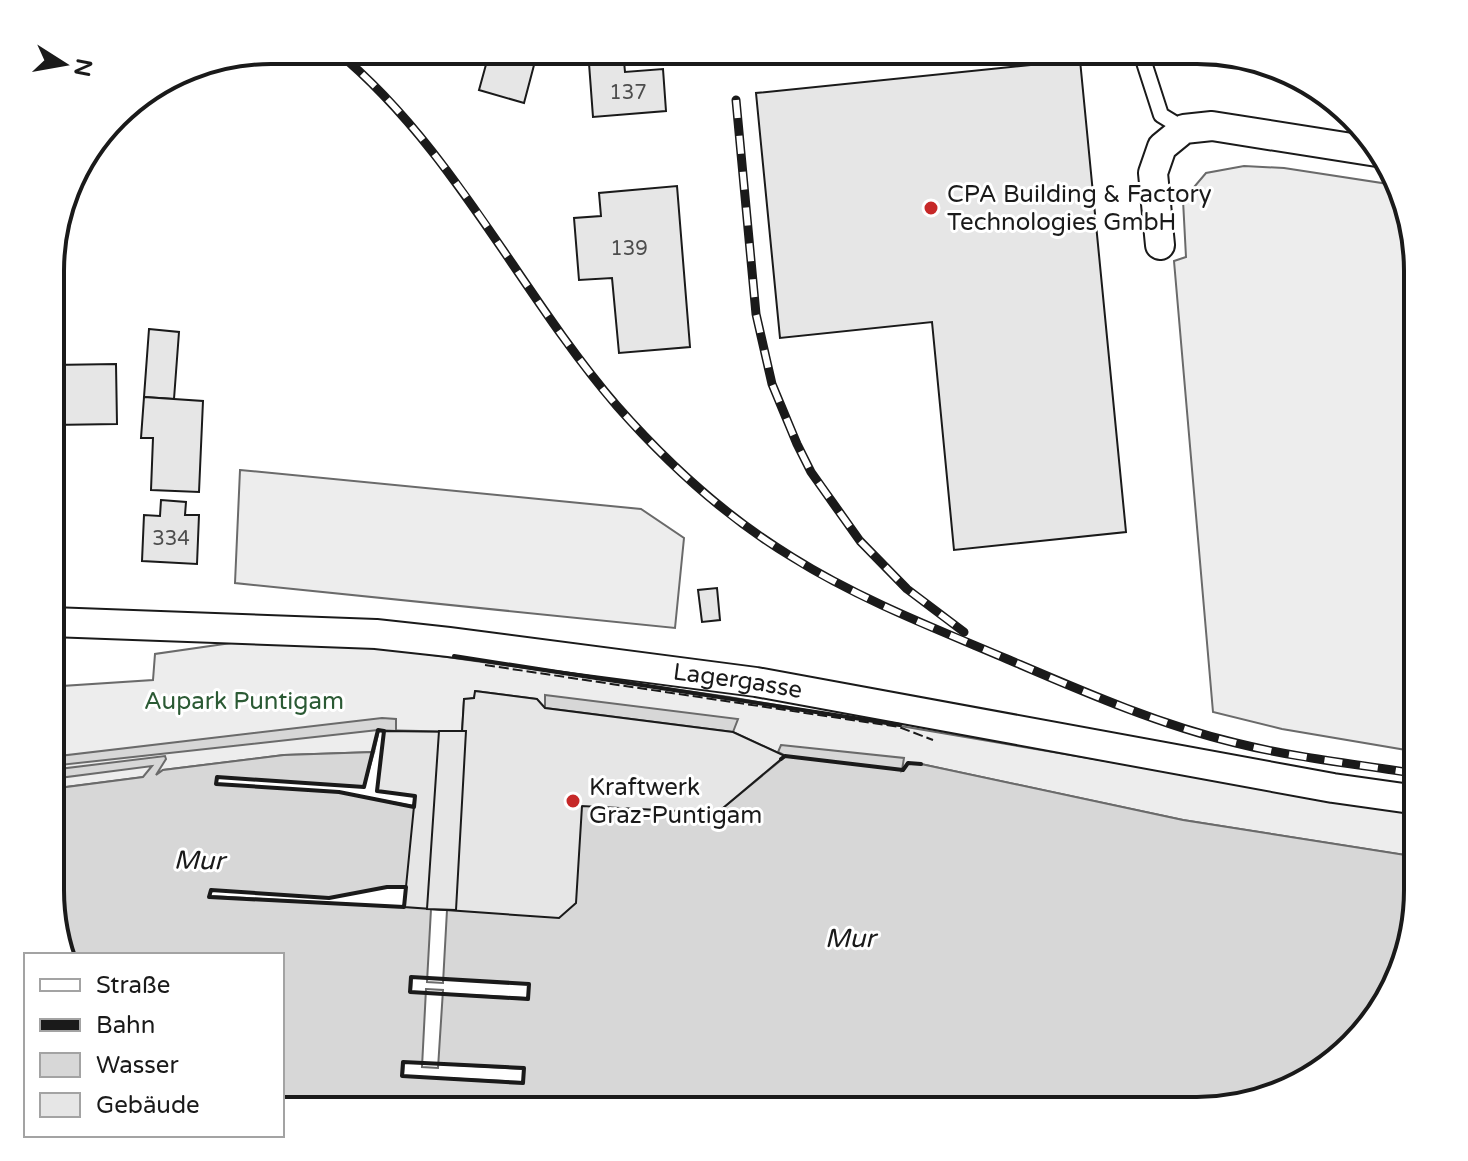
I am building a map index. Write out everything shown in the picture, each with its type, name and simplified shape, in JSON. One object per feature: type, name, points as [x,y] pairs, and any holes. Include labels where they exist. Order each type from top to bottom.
[{"type":"street","points":[[1160,245],[1153,173],[1162,147],[1184,129],[1212,126],[1365,150]]},
{"type":"street","name":"Lagergasse","points":[[64,622],[376,634],[756,682],[1333,788],[1404,798]]},
{"type":"lane","points":[[1145,64],[1161,115],[1184,129]]},
{"type":"shaded area","points":[[1244,166],[1284,168],[1385,183],[1397,217],[1404,271],[1404,750],[1282,729],[1213,712],[1174,261],[1186,257],[1183,200],[1206,173]]},
{"type":"shaded area","points":[[240,470],[641,509],[684,538],[675,628],[235,583]]},
{"type":"shaded area","points":[[245,641],[377,647],[729,697],[1404,812],[1404,855],[1183,820],[921,764],[903,770],[785,756],[733,732],[545,708],[536,699],[476,691],[474,698],[464,700],[462,732],[379,730],[374,752],[284,755],[163,770],[152,778],[64,787],[64,686],[153,680],[155,654]]},
{"type":"water","points":[[545,695],[738,719],[733,732],[545,708]]},
{"type":"water","points":[[382,718],[396,719],[396,731],[378,730],[64,765],[64,755]]},
{"type":"water","name":"Mur","points":[[781,745],[904,758],[902,770],[908,763],[921,764],[1183,820],[1404,855],[1404,904],[1397,944],[1383,982],[1369,1005],[1353,1027],[1323,1054],[1289,1076],[1251,1090],[1224,1095],[284,1097],[284,953],[74,953],[71,944],[64,904],[64,787],[143,777],[152,766],[64,777],[64,768],[165,756],[156,775],[163,770],[284,755],[374,752],[364,787],[218,777],[216,784],[339,792],[413,806],[415,796],[717,813],[786,756],[778,752]],"holes":[[[387,887],[406,888],[404,907],[210,896],[212,890],[329,898]],[[412,977],[529,984],[528,998],[411,992]],[[404,1062],[523,1069],[523,1082],[403,1076]]]},
{"type":"pier","points":[[431,909],[447,910],[443,983],[427,982]]},
{"type":"pier","points":[[426,989],[443,990],[438,1068],[422,1067]]},
{"type":"building","points":[[486,64],[534,64],[524,103],[479,90]]},
{"type":"building","points":[[589,64],[624,64],[625,72],[663,69],[666,111],[593,117]]},
{"type":"building","name":"CPA Building & Factory Technologies GmbH","points":[[1041,64],[1080,64],[1126,532],[954,550],[932,322],[780,338],[756,93]]},
{"type":"building","points":[[677,186],[690,347],[619,353],[612,278],[579,280],[574,218],[601,216],[599,193]]},
{"type":"building","points":[[149,329],[179,332],[174,399],[144,397]]},
{"type":"building","points":[[116,364],[117,424],[64,425],[64,365]]},
{"type":"building","points":[[144,397],[203,401],[199,492],[151,490],[153,438],[141,438]]},
{"type":"building","points":[[161,500],[186,502],[185,515],[199,515],[197,564],[142,561],[144,515],[160,516]]},
{"type":"building","points":[[717,588],[720,620],[702,622],[698,590]]},
{"type":"building","name":"Kraftwerk Graz-Puntigam","points":[[475,691],[537,699],[545,708],[733,732],[785,756],[717,813],[582,806],[576,903],[559,918],[404,907],[415,796],[377,791],[384,731],[462,732],[464,699],[474,698]]},
{"type":"building","points":[[439,731],[466,731],[456,910],[427,909]]},
{"type":"railway","points":[[350,64],[415,131],[450,175],[581,362],[617,406],[699,488],[744,525],[817,572],[897,612],[1149,717],[1259,748],[1404,772]]},
{"type":"railway","points":[[736,100],[756,314],[772,384],[797,444],[811,472],[860,541],[907,589],[964,632]]},
{"type":"fence","points":[[485,665],[899,727],[933,740]]},
{"type":"wall","points":[[454,656],[900,725]]},
{"type":"wall","points":[[378,730],[384,731],[377,791],[415,796],[414,807],[339,792],[216,784],[217,777],[364,787],[378,730]]},
{"type":"wall","points":[[781,759],[785,756],[903,770],[908,763],[921,764]]},
{"type":"wall","points":[[387,887],[406,887],[404,907],[209,897],[211,890],[329,898],[387,887]]},
{"type":"wall","points":[[411,977],[529,984],[528,999],[410,992],[411,977]]},
{"type":"wall","points":[[403,1062],[524,1068],[523,1083],[402,1076],[403,1062]]},
{"type":"place","name":"CPA Building & Factory Technologies GmbH","points":[[931,208]]},
{"type":"place","name":"Kraftwerk Graz-Puntigam","points":[[573,801]]},
{"type":"park label","name":"Aupark Puntigam","points":[[244,701]]}]
